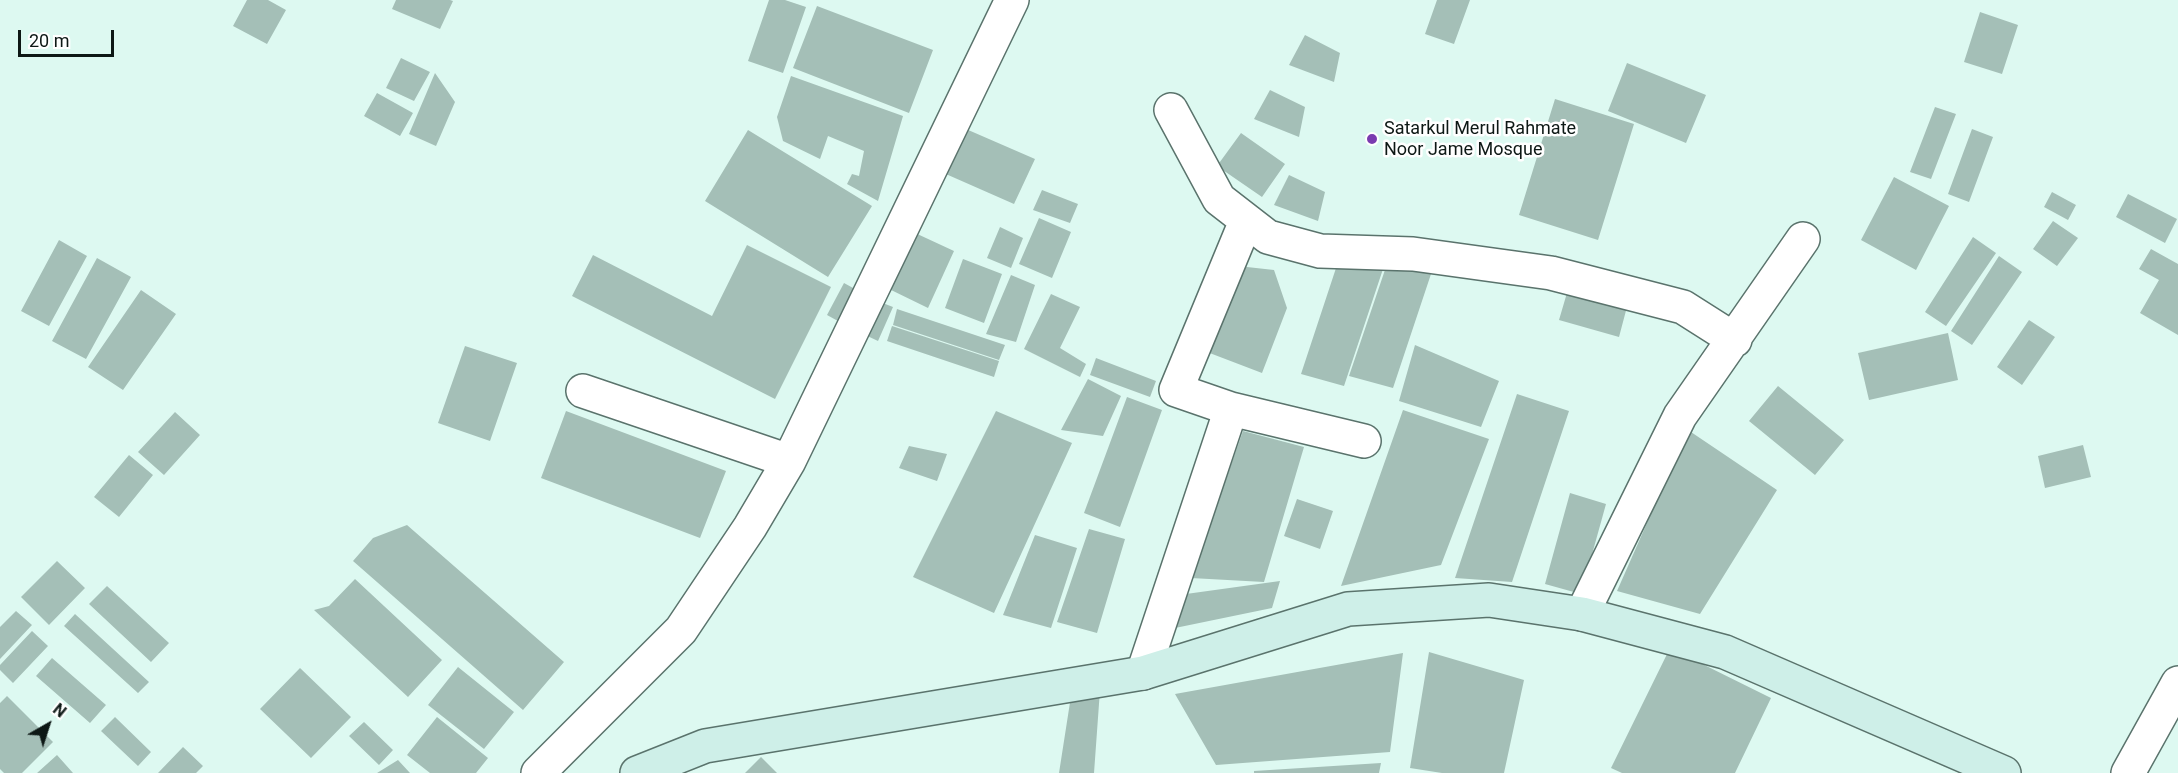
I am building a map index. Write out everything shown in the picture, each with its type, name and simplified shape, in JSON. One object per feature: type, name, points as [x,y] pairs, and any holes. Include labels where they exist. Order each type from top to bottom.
[{"type":"street","points":[[538,773],[681,630],[750,527],[789,461],[1012,0]]},
{"type":"street","points":[[1171,110],[1219,199],[1268,237],[1320,251],[1413,254],[1551,273],[1683,307],[1735,340]]},
{"type":"street","points":[[1246,220],[1176,390],[1231,409],[1364,441]]},
{"type":"street","points":[[1582,614],[1680,416],[1803,239]]},
{"type":"street","points":[[583,390],[789,461]]},
{"type":"street","points":[[1143,673],[1231,409]]},
{"type":"street","points":[[637,773],[705,746],[1143,673],[1348,609],[1489,600],[1582,614],[1725,652],[2004,773]]},
{"type":"street","points":[[2128,773],[2178,683]]},
{"type":"building","points":[[247,0],[268,0],[286,10],[267,44],[233,26]]},
{"type":"building","points":[[396,0],[453,1],[440,29],[392,9]]},
{"type":"building","points":[[769,0],[785,0],[806,7],[783,73],[748,61]]},
{"type":"building","points":[[1437,0],[1470,0],[1454,44],[1425,34]]},
{"type":"building","points":[[817,6],[933,50],[909,113],[793,68]]},
{"type":"building","points":[[1980,12],[2018,25],[2002,74],[1964,62]]},
{"type":"building","points":[[1305,35],[1340,53],[1334,82],[1289,65]]},
{"type":"building","points":[[401,58],[430,72],[414,101],[386,88]]},
{"type":"building","points":[[1627,63],[1706,95],[1686,143],[1608,111]]},
{"type":"building","points":[[435,73],[455,102],[436,146],[409,134]]},
{"type":"building","points":[[791,76],[903,116],[878,201],[847,184],[852,174],[859,176],[864,151],[828,136],[820,159],[783,141],[777,117]]},
{"type":"building","points":[[1270,90],[1305,107],[1299,137],[1254,119]]},
{"type":"building","points":[[377,93],[413,113],[400,136],[364,116]]},
{"type":"building","points":[[1555,99],[1634,124],[1598,240],[1519,215]]},
{"type":"building","points":[[1935,107],[1956,114],[1931,179],[1910,172]]},
{"type":"building","points":[[959,126],[1035,159],[1014,204],[939,171]]},
{"type":"building","points":[[1972,129],[1993,137],[1969,202],[1948,194]]},
{"type":"building","points":[[748,130],[872,206],[828,277],[705,201]]},
{"type":"building","points":[[1241,133],[1285,164],[1262,197],[1217,166]]},
{"type":"building","points":[[1289,175],[1325,192],[1318,221],[1274,205]]},
{"type":"building","points":[[1894,177],[1949,206],[1916,270],[1861,240]]},
{"type":"building","points":[[1042,190],[1078,204],[1070,223],[1033,210]]},
{"type":"building","points":[[2052,192],[2076,205],[2068,220],[2044,207]]},
{"type":"building","points":[[2128,194],[2177,219],[2165,243],[2116,217]]},
{"type":"building","points":[[1039,218],[1071,232],[1052,278],[1019,264]]},
{"type":"building","points":[[2053,221],[2078,238],[2057,266],[2033,249]]},
{"type":"building","points":[[1000,227],[1023,238],[1011,268],[987,258]]},
{"type":"building","points":[[913,232],[954,251],[928,308],[887,288]]},
{"type":"building","points":[[1973,237],[1996,253],[1946,326],[1925,312]]},
{"type":"building","points":[[59,240],[87,256],[49,326],[21,311]]},
{"type":"building","points":[[747,245],[831,287],[775,399],[572,296],[593,255],[712,316]]},
{"type":"building","points":[[2151,249],[2178,264],[2178,335],[2140,313],[2159,280],[2139,269]]},
{"type":"building","points":[[1999,256],[2022,272],[1972,345],[1951,331]]},
{"type":"building","points":[[97,258],[131,277],[86,359],[52,341]]},
{"type":"building","points":[[963,259],[1002,274],[984,323],[945,308]]},
{"type":"building","points":[[1339,259],[1384,266],[1344,386],[1301,374]]},
{"type":"building","points":[[1388,261],[1433,268],[1393,388],[1349,376]]},
{"type":"building","points":[[1238,266],[1274,270],[1287,308],[1262,373],[1207,352]]},
{"type":"building","points":[[1011,275],[1035,285],[1016,342],[986,334]]},
{"type":"building","points":[[844,283],[864,294],[847,326],[827,315]]},
{"type":"building","points":[[1569,286],[1628,303],[1619,337],[1559,320]]},
{"type":"building","points":[[141,290],[176,314],[123,390],[88,367]]},
{"type":"building","points":[[1051,294],[1080,307],[1060,348],[1086,364],[1080,377],[1024,349]]},
{"type":"building","points":[[875,300],[893,307],[878,341],[861,333]]},
{"type":"building","points":[[897,309],[1005,345],[999,360],[893,325]]},
{"type":"building","points":[[2029,320],[2055,337],[2022,385],[1997,367]]},
{"type":"building","points":[[892,326],[999,361],[994,377],[887,341]]},
{"type":"building","points":[[1948,333],[1958,380],[1869,400],[1858,353]]},
{"type":"building","points":[[1415,345],[1499,381],[1481,427],[1399,401]]},
{"type":"building","points":[[465,346],[517,363],[490,441],[438,423]]},
{"type":"building","points":[[1096,358],[1156,381],[1150,397],[1090,375]]},
{"type":"building","points":[[1088,379],[1121,396],[1103,436],[1061,430]]},
{"type":"building","points":[[1778,386],[1844,440],[1815,475],[1749,421]]},
{"type":"building","points":[[1517,394],[1569,411],[1512,582],[1455,578]]},
{"type":"building","points":[[1127,397],[1162,410],[1120,527],[1084,513]]},
{"type":"building","points":[[1403,410],[1489,439],[1441,565],[1341,586]]},
{"type":"building","points":[[566,411],[726,471],[700,538],[541,478]]},
{"type":"building","points":[[996,411],[1072,443],[994,613],[913,577]]},
{"type":"building","points":[[175,412],[200,435],[164,475],[138,452]]},
{"type":"building","points":[[1688,430],[1777,490],[1700,614],[1617,591]]},
{"type":"building","points":[[1243,431],[1304,447],[1264,582],[1191,578]]},
{"type":"building","points":[[2083,445],[2091,477],[2045,488],[2038,456]]},
{"type":"building","points":[[909,446],[947,454],[937,481],[899,468]]},
{"type":"building","points":[[129,455],[153,475],[119,517],[94,497]]},
{"type":"building","points":[[1570,493],[1606,504],[1581,594],[1545,584]]},
{"type":"building","points":[[1297,499],[1333,511],[1320,549],[1284,536]]},
{"type":"building","points":[[407,525],[564,662],[523,710],[353,561],[373,538]]},
{"type":"building","points":[[1089,529],[1125,539],[1097,633],[1057,622]]},
{"type":"building","points":[[1035,535],[1077,548],[1051,628],[1003,615]]},
{"type":"building","points":[[57,561],[85,588],[49,625],[21,597]]},
{"type":"building","points":[[355,579],[442,660],[408,697],[314,610],[329,606]]},
{"type":"building","points":[[1280,581],[1272,608],[1175,628],[1186,594]]},
{"type":"building","points":[[107,586],[169,643],[151,662],[89,604]]},
{"type":"building","points":[[16,611],[32,625],[0,659],[0,627]]},
{"type":"building","points":[[75,614],[149,682],[138,693],[64,626]]},
{"type":"building","points":[[32,631],[48,646],[13,683],[0,670],[0,665]]},
{"type":"building","points":[[1670,648],[1771,698],[1735,773],[1622,773],[1611,768]]},
{"type":"building","points":[[1429,652],[1524,680],[1504,773],[1442,773],[1410,768]]},
{"type":"building","points":[[1403,653],[1390,752],[1216,765],[1175,694]]},
{"type":"building","points":[[52,658],[106,705],[90,723],[36,676]]},
{"type":"building","points":[[458,667],[514,712],[484,749],[428,705]]},
{"type":"building","points":[[300,668],[351,717],[311,758],[260,709]]},
{"type":"building","points":[[1100,690],[1094,773],[1059,773],[1071,696]]},
{"type":"building","points":[[7,696],[53,742],[22,773],[4,773],[0,769],[0,703]]},
{"type":"building","points":[[115,717],[151,752],[138,766],[101,731]]},
{"type":"building","points":[[437,717],[488,758],[476,773],[430,773],[407,755]]},
{"type":"building","points":[[364,722],[393,750],[379,765],[349,736]]},
{"type":"building","points":[[183,747],[203,766],[196,773],[158,773]]},
{"type":"building","points":[[57,755],[73,773],[37,773]]},
{"type":"building","points":[[761,757],[777,773],[745,773]]},
{"type":"building","points":[[398,760],[410,773],[377,773]]},
{"type":"building","points":[[1381,763],[1379,773],[1254,773],[1254,771]]},
{"type":"place","name":"Satarkul Merul Rahmate Noor Jame Mosque","points":[[1372,139]]}]
